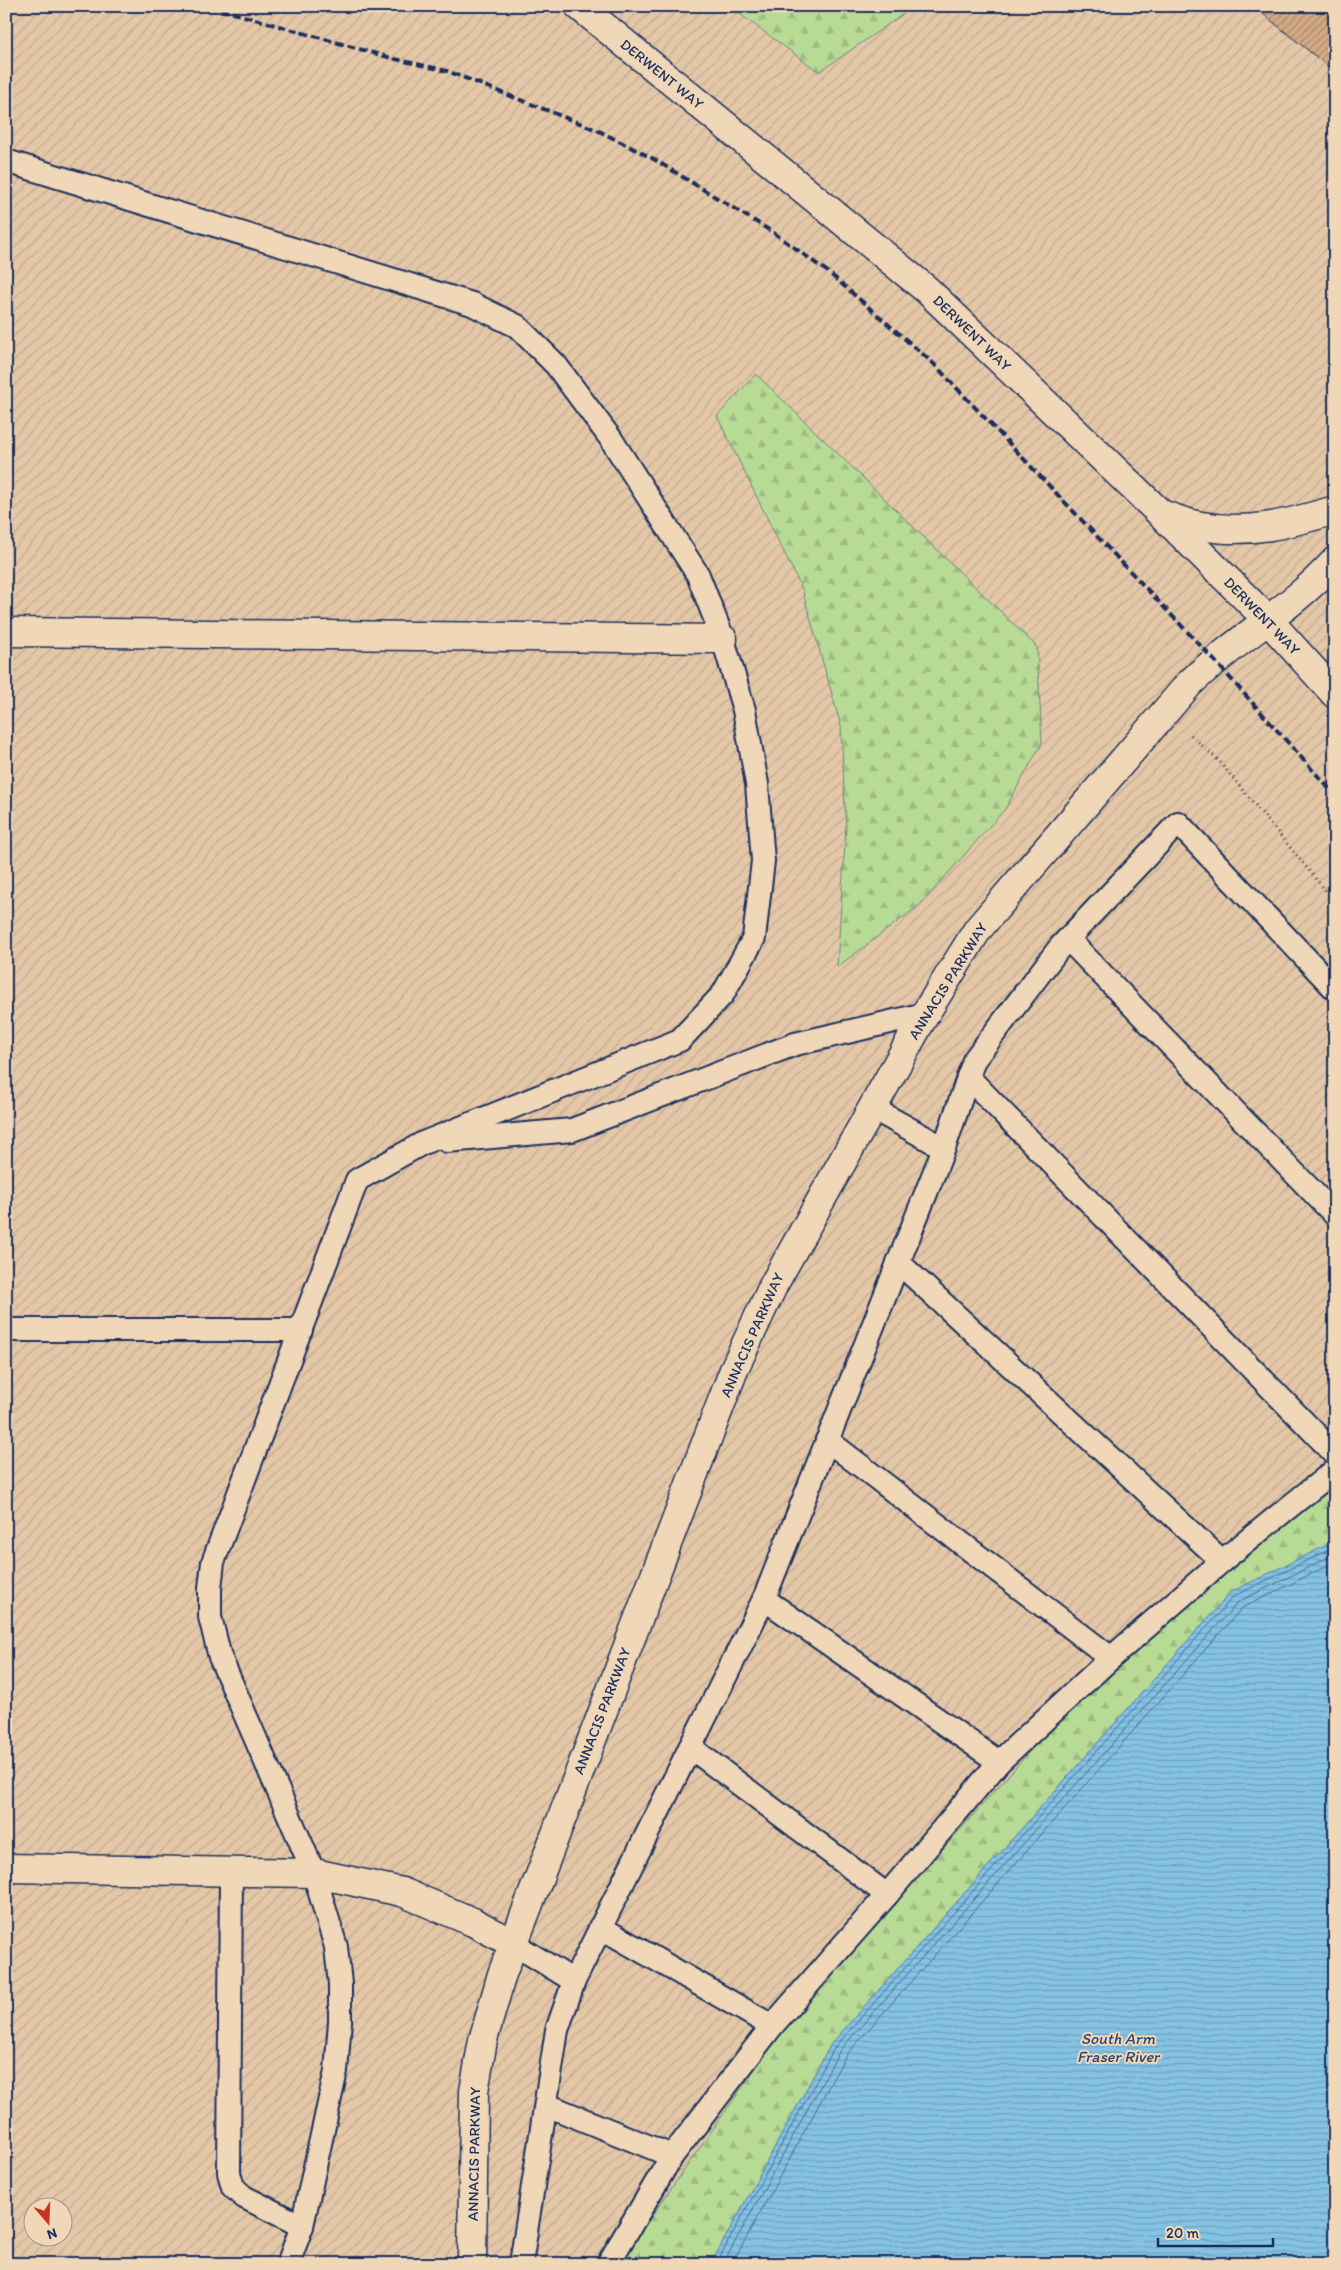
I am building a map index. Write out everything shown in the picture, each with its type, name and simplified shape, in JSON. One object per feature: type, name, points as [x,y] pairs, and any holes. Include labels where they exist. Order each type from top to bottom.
[{"type":"street","name":"DERWENT WAY","points":[[579,6],[927,290],[1161,514],[1268,620],[1335,694]]},
{"type":"street","points":[[1161,514],[1202,526],[1244,530],[1285,525],[1335,510]]},
{"type":"street","name":"ANNACIS PARKWAY","points":[[472,2264],[474,2091],[484,2040],[514,1944],[735,1367],[774,1284],[925,1014],[978,930],[1165,710],[1214,660],[1268,620],[1335,561]]},
{"type":"street","points":[[6,632],[723,639]]},
{"type":"street","points":[[6,1868],[314,1873],[402,1892],[473,1922],[514,1944]]},
{"type":"lane","points":[[6,161],[472,304],[517,326],[556,364],[612,439],[698,575],[723,639],[744,710],[756,774],[763,861],[754,938],[723,994],[680,1040],[423,1143],[356,1180],[213,1562],[210,1588],[210,1617],[220,1657],[314,1873],[336,1946],[340,1984],[340,2022],[336,2071],[302,2226],[288,2264]]},
{"type":"lane","points":[[521,2264],[558,2030],[574,1981],[764,1599],[944,1148],[974,1060],[1068,939],[1178,823],[1335,989]]},
{"type":"lane","points":[[1068,939],[1335,1215]]},
{"type":"lane","points":[[423,1143],[572,1130],[794,1044],[925,1014]]},
{"type":"lane","points":[[968,1077],[1335,1454]]},
{"type":"lane","points":[[872,1108],[944,1148]]},
{"type":"lane","points":[[898,1262],[1222,1561]]},
{"type":"lane","points":[[6,1330],[301,1330]]},
{"type":"lane","points":[[827,1440],[1111,1658]]},
{"type":"lane","points":[[608,2264],[672,2156],[772,2026],[887,1895],[999,1762],[1111,1658],[1222,1561],[1335,1470]]},
{"type":"lane","points":[[764,1599],[999,1762]]},
{"type":"lane","points":[[690,1747],[887,1895]]},
{"type":"lane","points":[[231,1871],[229,2173],[233,2187],[244,2197],[302,2226]]},
{"type":"lane","points":[[600,1928],[772,2026]]},
{"type":"lane","points":[[514,1944],[574,1981]]},
{"type":"lane","points":[[547,2105],[672,2156]]},
{"type":"path","points":[[1165,710],[1219,761],[1335,902]]},
{"type":"shaded area","points":[[6,6],[729,6],[819,72],[915,6],[1335,6],[1335,1541],[1231,1592],[831,2044],[711,2264],[6,2264]]},
{"type":"green space","points":[[729,6],[915,6],[819,72]]},
{"type":"green space","points":[[756,374],[1037,647],[1042,743],[1005,809],[920,905],[837,967],[846,827],[841,726],[802,589],[717,416]]},
{"type":"green space","points":[[1335,1485],[1335,1541],[1231,1592],[831,2044],[711,2264],[622,2264],[633,2243],[783,2029],[1038,1742],[1209,1584]]},
{"type":"water","name":"South Arm Fraser River","points":[[1335,1541],[1335,2264],[711,2264],[831,2044],[1231,1592]]},
{"type":"building","points":[[1253,6],[1335,6],[1335,72]]},
{"type":"railway","points":[[209,6],[391,58],[447,71],[597,130],[652,158],[774,233],[828,272],[934,364],[1214,660],[1335,795]]}]
